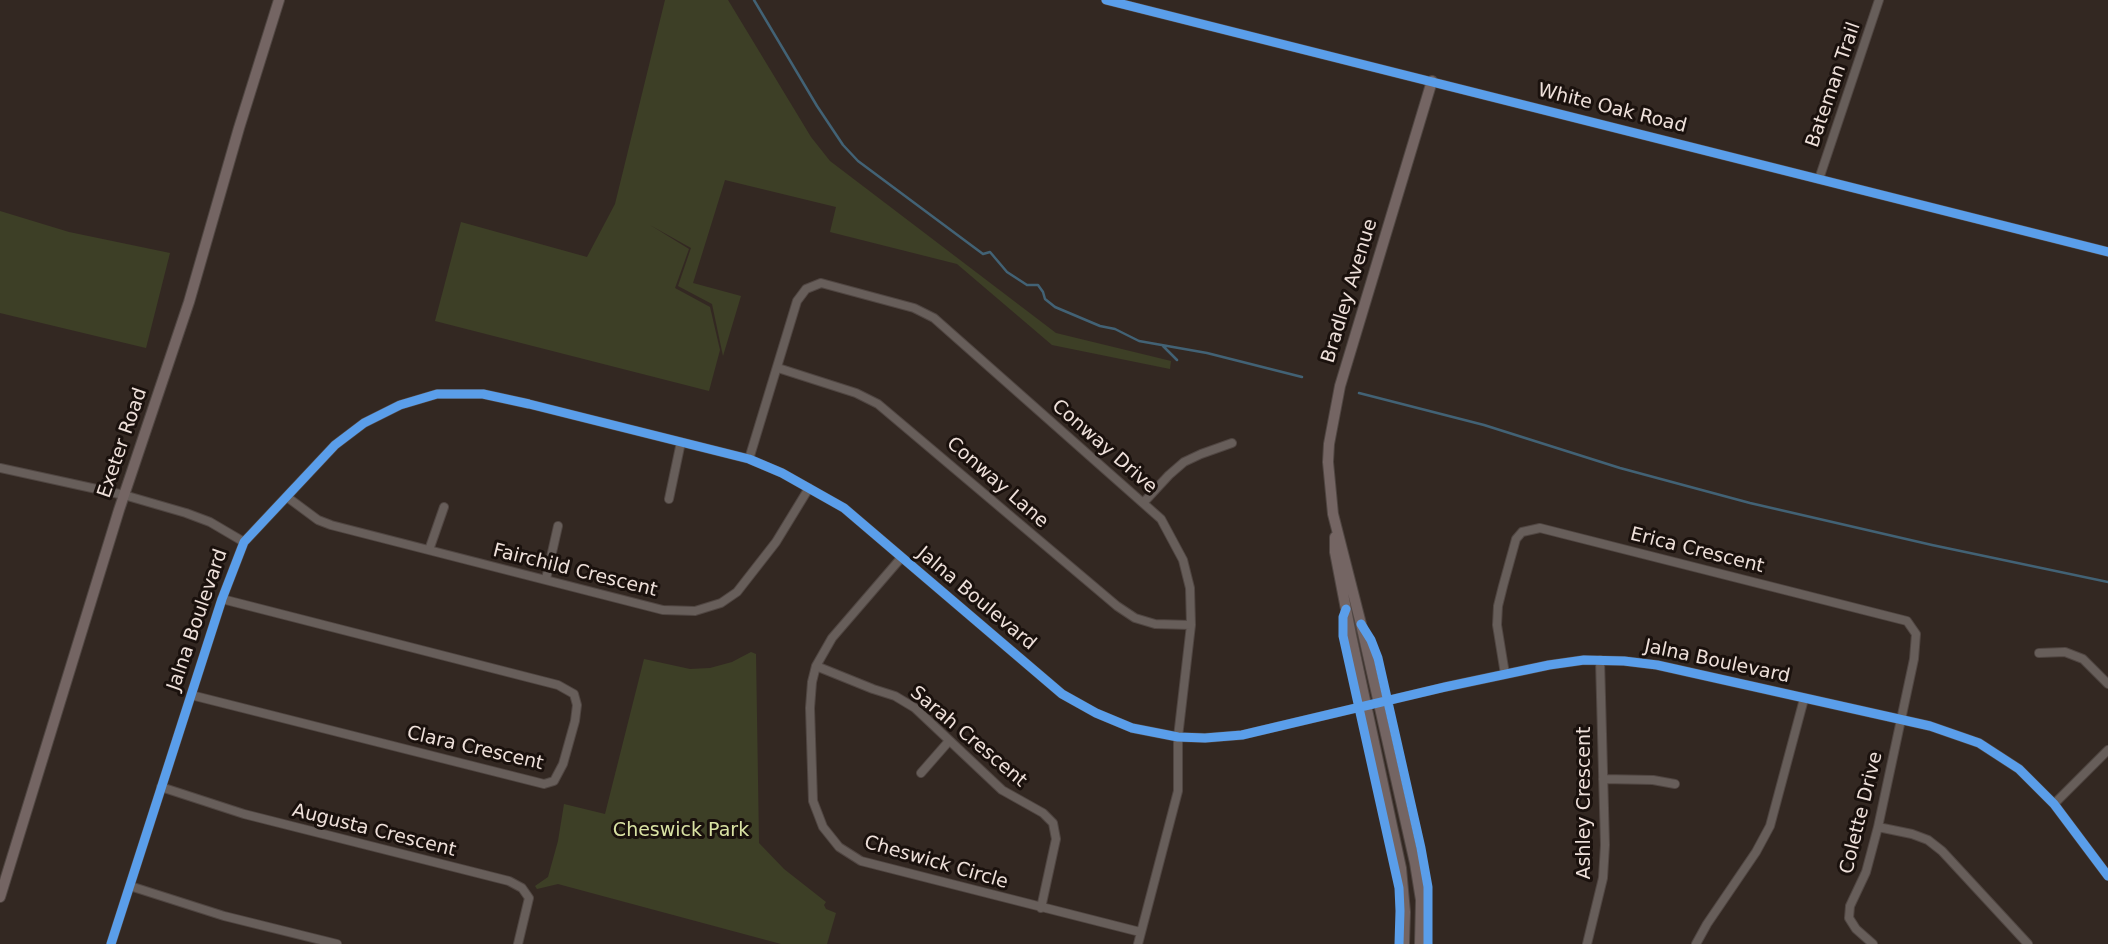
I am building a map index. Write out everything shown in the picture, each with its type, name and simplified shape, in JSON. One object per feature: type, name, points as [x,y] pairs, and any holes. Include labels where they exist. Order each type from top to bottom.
[{"type":"main road","name":"Exeter Road","points":[[0,897],[77,642],[189,302],[279,0]]},
{"type":"main road","name":"Bradley Avenue","points":[[1404,944],[1405,912],[1401,868],[1335,552],[1328,462],[1335,404],[1432,82]]},
{"type":"main road","name":"Bradley Avenue","points":[[1333,514],[1362,624],[1415,863],[1421,900],[1420,944]]},
{"type":"street","name":"White Oak Road","points":[[1106,0],[2108,252]]},
{"type":"street","name":"Bateman Trail","points":[[1819,179],[1879,0]]},
{"type":"street","name":"Conway Drive","points":[[749,458],[797,301],[806,289],[821,283],[914,308],[934,318],[1161,519],[1183,560],[1190,588],[1191,625],[1178,737],[1178,791],[1138,944]]},
{"type":"street","name":"Conway Lane","points":[[778,369],[856,393],[878,404],[1117,607],[1135,618],[1155,624],[1191,625]]},
{"type":"street","name":"Jalna Boulevard","points":[[111,944],[222,598],[244,542],[335,445],[364,423],[400,405],[437,394],[483,394],[749,458],[844,508],[1062,694],[1096,713],[1132,728],[1178,737],[1242,735],[1505,674],[1584,660],[1657,665],[1942,729],[1979,743],[2019,769],[2054,804],[2108,876]]},
{"type":"street","points":[[669,499],[681,442]]},
{"type":"street","points":[[1144,502],[1184,462],[1232,443]]},
{"type":"street","points":[[0,468],[124,495],[186,513],[210,522],[244,542]]},
{"type":"street","name":"Fairchild Crescent","points":[[287,497],[318,520],[331,526],[663,610],[695,611],[721,603],[737,592],[776,542],[808,488]]},
{"type":"street","points":[[429,550],[444,507]]},
{"type":"street","points":[[546,579],[558,526]]},
{"type":"street","name":"Erica Crescent","points":[[1505,674],[1497,625],[1498,606],[1516,539],[1522,532],[1540,528],[1907,621],[1916,634],[1916,643],[1900,720]]},
{"type":"street","name":"Cheswick Circle","points":[[901,558],[832,638],[816,666],[810,708],[813,801],[823,827],[839,847],[860,861],[887,870],[1140,932]]},
{"type":"street","name":"Clara Crescent","points":[[191,695],[544,784],[554,780],[563,764],[577,705],[573,694],[558,685],[222,598]]},
{"type":"street","points":[[2039,653],[2065,652],[2083,659],[2108,684]]},
{"type":"street","name":"Ashley Crescent","points":[[1587,944],[1603,878],[1605,845],[1600,660]]},
{"type":"street","name":"Sarah Crescent","points":[[816,666],[873,690],[895,696],[915,708],[1002,790],[1043,813],[1053,823],[1056,839],[1041,908]]},
{"type":"street","points":[[1696,944],[1770,826],[1804,699]]},
{"type":"street","name":"Colette Drive","points":[[1873,944],[1856,929],[1849,918],[1850,906],[1866,872],[1878,828],[1900,720]]},
{"type":"street","points":[[922,773],[949,741]]},
{"type":"street","points":[[2054,804],[2108,750]]},
{"type":"street","points":[[1603,779],[1653,780],[1675,784]]},
{"type":"street","name":"Augusta Crescent","points":[[161,787],[244,814],[509,881],[522,888],[529,898],[518,944]]},
{"type":"street","points":[[1878,828],[1912,834],[1928,840],[1942,851],[2028,944]]},
{"type":"street","points":[[130,886],[224,916],[337,944]]},
{"type":"green space","points":[[665,0],[728,0],[811,137],[830,161],[1056,333],[1171,361],[1170,369],[1052,345],[957,264],[830,232],[836,207],[725,180],[693,283],[741,296],[723,356],[712,304],[678,286],[691,248],[650,225],[689,249],[675,288],[710,307],[720,350],[709,391],[435,321],[461,222],[587,257],[615,204]]},
{"type":"green space","points":[[0,211],[69,232],[170,253],[146,348],[0,313]]},
{"type":"green space","name":"Cheswick Park","points":[[751,652],[756,654],[759,843],[784,869],[826,902],[826,909],[836,913],[827,944],[781,944],[558,884],[537,889],[535,886],[548,877],[564,804],[605,814],[644,659],[690,669],[710,668],[732,662]]},
{"type":"waterway","points":[[754,0],[817,106],[843,145],[858,161],[983,254],[990,252],[1007,272],[1027,285],[1038,285],[1045,299],[1055,307],[1100,326],[1115,329],[1139,341],[1207,353],[1302,377]]},
{"type":"waterway","points":[[1163,346],[1177,360]]},
{"type":"waterway","points":[[1359,393],[1484,425],[1620,468],[1750,503],[2108,582]]},
{"type":"cycle path","points":[[1106,0],[2108,252]]},
{"type":"cycle path","points":[[111,944],[222,599],[244,542],[335,445],[364,423],[400,405],[437,394],[483,394],[529,404],[749,459],[782,473],[844,508],[1062,694],[1096,713],[1132,728],[1178,737],[1242,735],[1549,665],[1584,660],[1657,665],[1930,726],[1979,743],[2019,769],[2054,804],[2108,876]]},
{"type":"cycle path","points":[[1346,609],[1343,636],[1399,888],[1399,944]]},
{"type":"cycle path","points":[[1361,624],[1378,658],[1421,848],[1428,887],[1428,944]]}]
